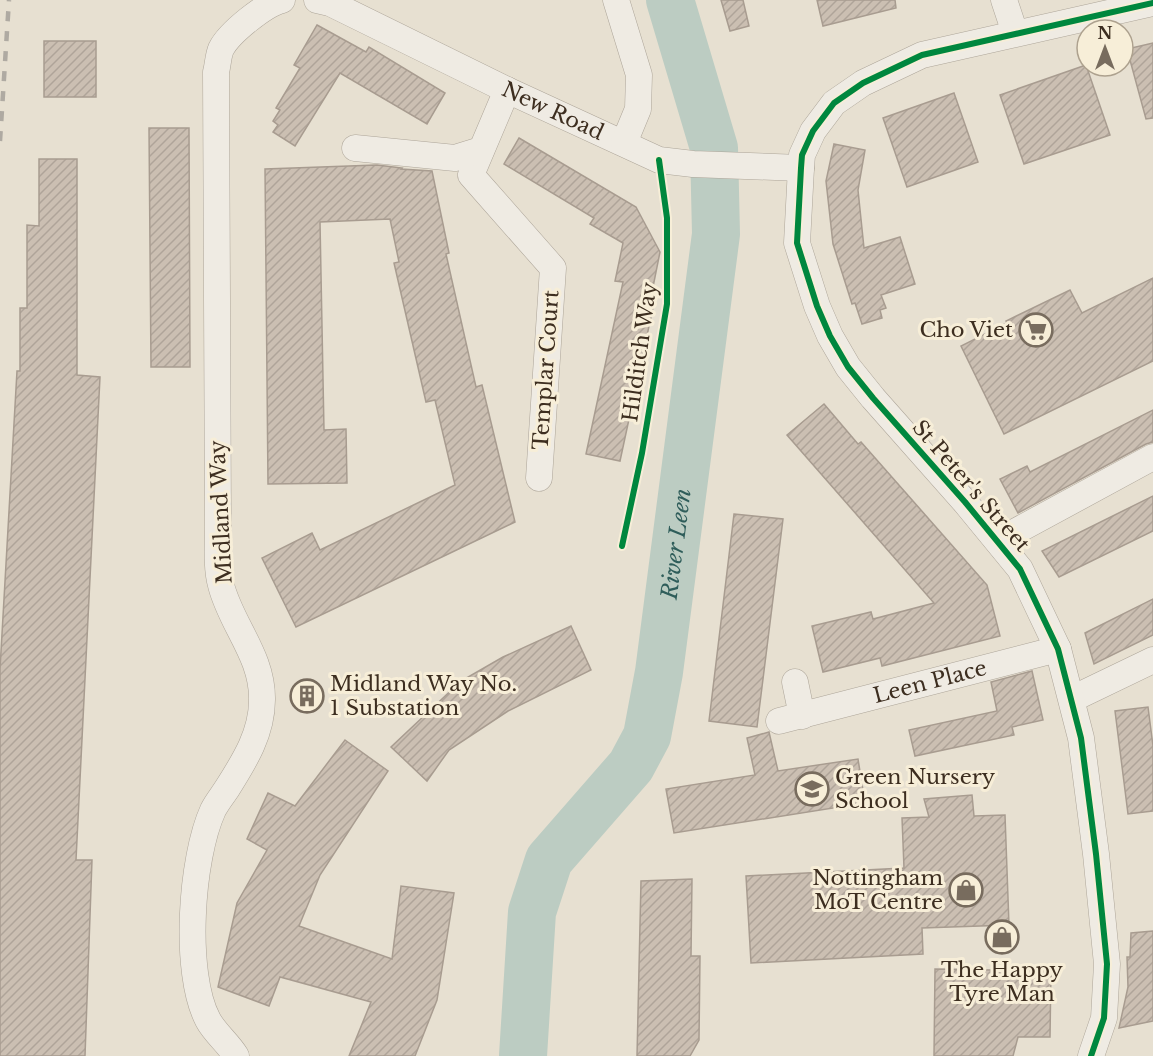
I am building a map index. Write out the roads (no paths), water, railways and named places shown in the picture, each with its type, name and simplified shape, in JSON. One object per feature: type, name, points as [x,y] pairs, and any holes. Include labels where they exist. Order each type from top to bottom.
[{"type":"street","name":"Midland Way","points":[[236,1056],[208,1021],[199,995],[192,961],[199,857],[205,833],[213,809],[243,763],[257,736],[262,713],[260,676],[250,647],[220,584],[216,72],[221,49],[237,30],[253,15],[282,0]]},
{"type":"street","name":"New Road","points":[[317,0],[330,3],[507,90],[659,160],[693,164],[801,168]]},
{"type":"street","points":[[616,0],[639,75],[638,109],[624,142]]},
{"type":"street","points":[[1004,0],[1015,33]]},
{"type":"street","name":"St Peter's Street","points":[[1091,1056],[1104,1018],[1107,964],[1081,738],[1058,649],[1020,569],[873,398],[848,367],[830,336],[817,306],[797,243],[801,168],[802,155],[813,131],[834,103],[863,82],[922,55],[1153,3]]},
{"type":"street","name":"Templar Court","points":[[507,90],[471,175],[553,268],[539,478]]},
{"type":"street","points":[[355,148],[455,158],[481,150]]},
{"type":"street","points":[[998,541],[1153,457]]},
{"type":"street","name":"Leen Place","points":[[795,682],[791,718],[1058,649]]},
{"type":"street","points":[[1072,699],[1153,660]]},
{"type":"waterway","name":"River Leen","points":[[523,1056],[532,912],[549,860],[631,766],[647,736],[659,672],[716,234],[714,148],[670,0]]},
{"type":"railway","points":[[0,141],[9,0]]},
{"type":"place","name":"Cho Viet","points":[[1036,330]]},
{"type":"place","name":"Midland Way No. 1 Substation","points":[[307,696]]},
{"type":"place","name":"Green Nursery School","points":[[812,789]]},
{"type":"place","name":"Nottingham MoT Centre","points":[[966,890]]},
{"type":"place","name":"The Happy Tyre Man","points":[[1002,937]]}]
